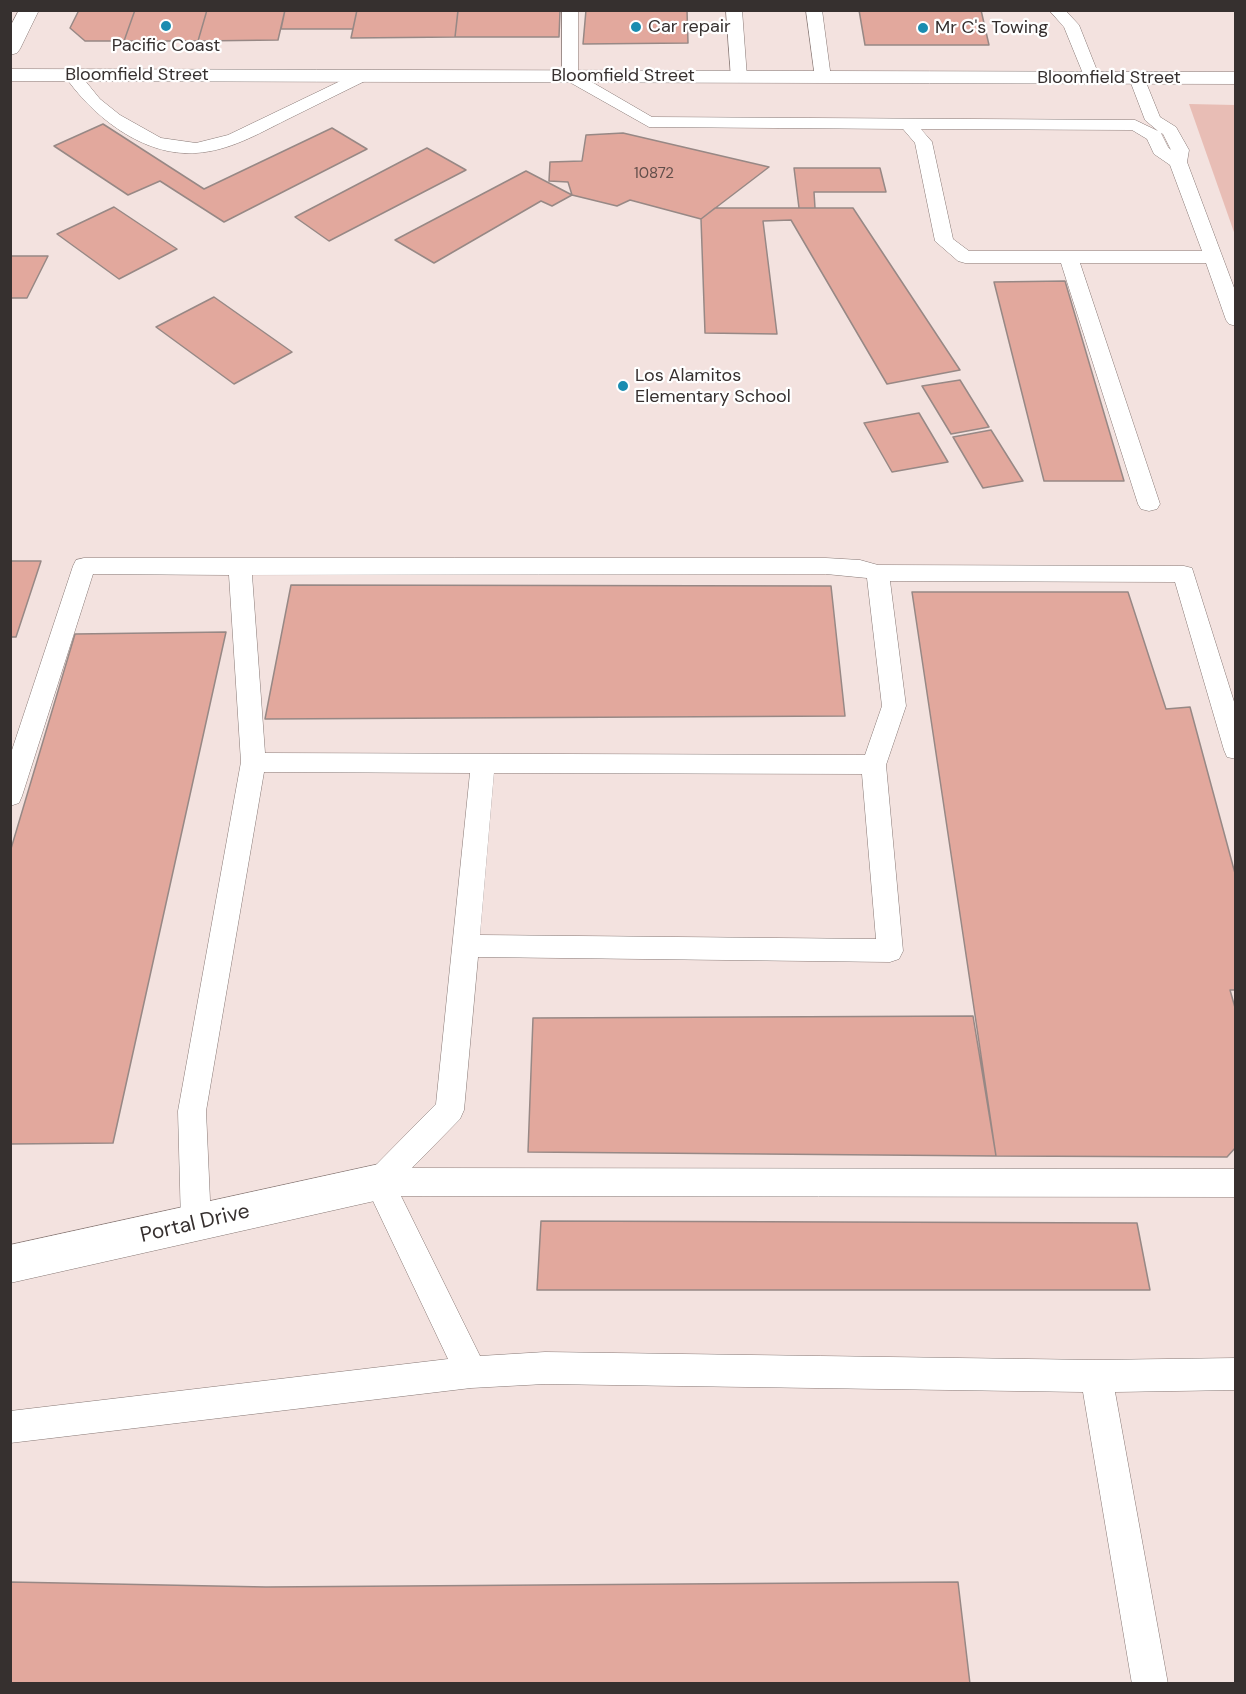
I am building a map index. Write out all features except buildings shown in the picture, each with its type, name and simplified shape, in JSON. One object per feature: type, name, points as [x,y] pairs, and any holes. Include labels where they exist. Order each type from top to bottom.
[{"type":"street","points":[[10,49],[29,10]]},
{"type":"street","name":"Bloomfield Street","points":[[10,75],[1236,78]]},
{"type":"street","name":"Portal Drive","points":[[10,1264],[380,1182]]},
{"type":"lane","points":[[570,10],[570,76],[649,122],[1135,125],[1155,136],[1160,150],[1178,162]]},
{"type":"lane","points":[[735,10],[739,77]]},
{"type":"lane","points":[[814,10],[823,78]]},
{"type":"lane","points":[[1056,10],[1071,25],[1092,78]]},
{"type":"lane","points":[[72,75],[94,103],[114,119],[157,143],[196,148],[234,139],[363,76]]},
{"type":"lane","points":[[1137,78],[1153,120],[1170,131],[1180,150],[1178,162],[1236,320]]},
{"type":"lane","points":[[908,124],[923,142],[944,241],[965,257],[1213,257]]},
{"type":"lane","points":[[1069,258],[1149,504]]},
{"type":"lane","points":[[10,796],[84,566],[826,566],[860,568],[878,573],[1184,574],[1236,750]]},
{"type":"lane","points":[[196,1223],[192,1111],[253,762],[240,567]]},
{"type":"lane","points":[[466,946],[890,951],[874,765],[894,706],[878,573]]},
{"type":"lane","points":[[253,762],[874,765]]},
{"type":"lane","points":[[380,1182],[450,1110],[483,763]]},
{"type":"lane","points":[[380,1182],[1236,1183]]},
{"type":"lane","points":[[380,1182],[471,1372]]},
{"type":"lane","points":[[10,1427],[471,1372],[545,1368],[1096,1376],[1236,1374]]},
{"type":"lane","points":[[1096,1376],[1150,1683]]},
{"type":"shaded area","points":[[1189,104],[1235,105],[1235,235]]},
{"type":"place","name":"Pacific Coast","points":[[166,26]]},
{"type":"place","name":"Car repair","points":[[636,27]]},
{"type":"place","name":"Mr C's Towing","points":[[923,28]]},
{"type":"place","name":"Los Alamitos Elementary School","points":[[623,386]]}]
